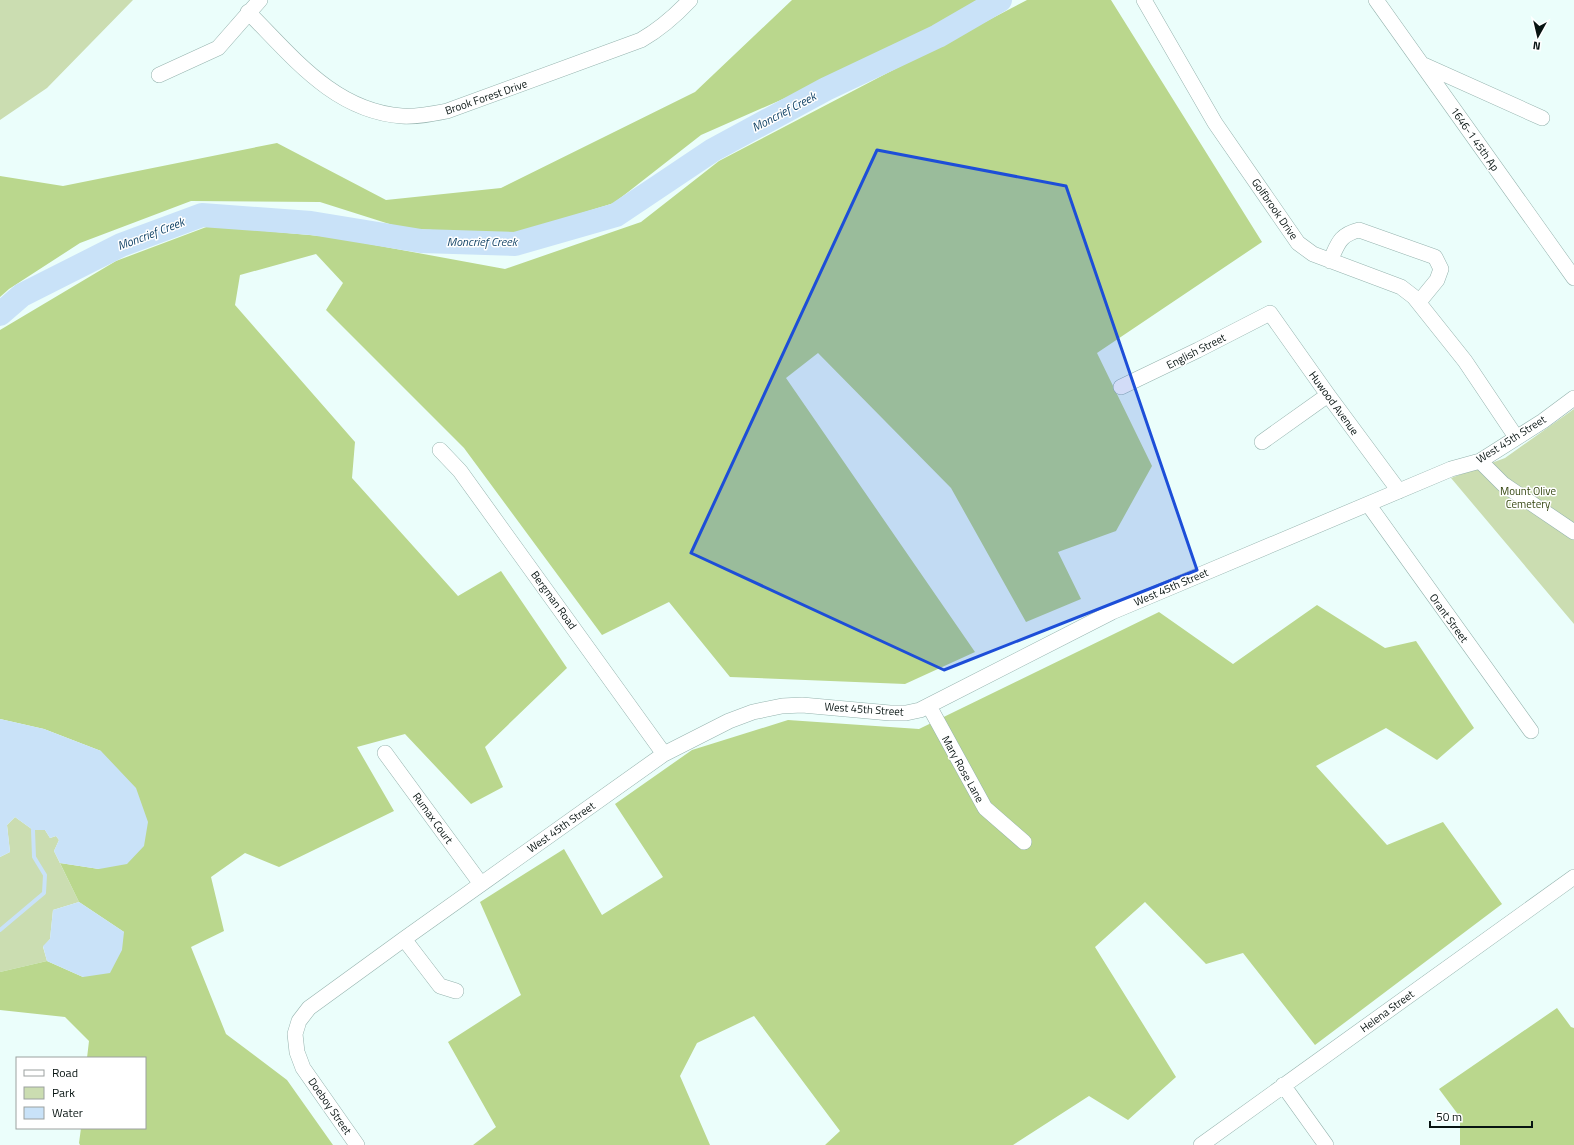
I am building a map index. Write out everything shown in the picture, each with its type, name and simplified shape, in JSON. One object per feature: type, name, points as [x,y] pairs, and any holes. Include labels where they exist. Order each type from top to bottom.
[{"type":"street","points":[[159,75],[218,48],[260,0]]},
{"type":"street","name":"Brook Forest Drive","points":[[248,12],[319,82],[341,98],[363,108],[386,114],[403,116],[426,115],[447,111],[641,40],[657,31],[690,0]]},
{"type":"street","name":"Golfbrook Drive","points":[[1144,0],[1216,122],[1298,243],[1313,254],[1401,287],[1414,297],[1465,361],[1516,437]]},
{"type":"street","name":"1646-1 45th Ap","points":[[1376,0],[1574,278]]},
{"type":"street","points":[[1423,65],[1542,118]]},
{"type":"street","points":[[1330,261],[1343,237],[1348,232],[1359,230],[1435,257],[1441,269],[1437,280],[1419,302]]},
{"type":"street","name":"English Street","points":[[1121,388],[1270,313]]},
{"type":"street","name":"Huwood Avenue","points":[[1270,313],[1328,395],[1400,491]]},
{"type":"street","points":[[1262,442],[1328,395]]},
{"type":"street","name":"West 45th Street","points":[[302,1068],[297,1052],[295,1034],[299,1021],[309,1008],[664,754],[729,721],[753,712],[782,706],[802,705],[906,713],[929,706],[1112,612],[1451,469],[1480,461],[1543,421],[1574,398]]},
{"type":"street","name":"Bergman Road","points":[[440,450],[460,471],[664,754]]},
{"type":"street","points":[[1480,461],[1503,484],[1574,532]]},
{"type":"street","name":"Orant Street","points":[[1368,504],[1531,731]]},
{"type":"street","name":"Mary Rose Lane","points":[[929,706],[985,808],[1024,842]]},
{"type":"street","name":"Rumax Court","points":[[385,753],[481,884]]},
{"type":"street","name":"Helena Street","points":[[1200,1145],[1574,877]]},
{"type":"street","points":[[404,939],[440,986],[456,991]]},
{"type":"street","name":"Doeboy Street","points":[[302,1068],[357,1145]]},
{"type":"street","points":[[1283,1085],[1326,1145]]},
{"type":"highlighted area","points":[[877,150],[1066,186],[1197,570],[944,670],[691,553]]},
{"type":"green space","points":[[0,0],[133,0],[47,88],[0,120]]},
{"type":"green space","points":[[792,0],[989,0],[938,31],[701,135],[614,203],[511,235],[402,228],[320,202],[191,201],[80,243],[9,289],[0,297],[0,176],[63,186],[277,143],[386,200],[501,188],[695,92]]},
{"type":"green space","points":[[1027,0],[1111,0],[1262,242],[1097,353],[1152,466],[1116,531],[1058,552],[1081,599],[1026,622],[951,488],[818,353],[786,378],[975,652],[905,684],[730,677],[669,602],[602,635],[464,448],[326,310],[343,283],[316,254],[240,275],[235,305],[355,442],[352,478],[458,596],[501,571],[567,668],[485,747],[503,787],[471,804],[405,734],[357,747],[394,811],[279,867],[245,853],[211,877],[224,931],[191,947],[226,1034],[287,1080],[333,1145],[80,1145],[81,1129],[146,1129],[146,1057],[87,1057],[89,1041],[65,1017],[0,1010],[0,972],[47,961],[83,977],[124,932],[79,902],[60,863],[99,869],[101,751],[44,729],[0,719],[0,330],[116,261],[209,226],[331,237],[505,269],[641,222],[719,161]]},
{"type":"green space","name":"Mount Olive Cemetery","points":[[1574,409],[1574,624],[1451,478],[1505,458]]},
{"type":"green space","points":[[1317,605],[1385,648],[1416,641],[1474,728],[1437,760],[1386,728],[1316,766],[1387,845],[1443,822],[1502,904],[1315,1045],[1243,953],[1206,964],[1145,902],[1095,947],[1176,1077],[1128,1120],[1089,1096],[1013,1145],[825,1145],[840,1131],[754,1016],[697,1043],[680,1076],[710,1145],[473,1145],[496,1127],[448,1042],[521,995],[480,902],[564,849],[602,915],[663,877],[615,804],[692,750],[788,720],[919,729],[1159,612],[1233,664]]},
{"type":"green space","points":[[15,817],[33,830],[45,830],[50,838],[56,836],[59,840],[54,851],[79,902],[53,910],[50,939],[43,947],[47,961],[0,972],[0,857],[10,852],[7,825]]},
{"type":"green space","points":[[1557,1008],[1571,1027],[1574,1028],[1574,1145],[1460,1145],[1460,1117],[1439,1089]]},
{"type":"water","points":[[0,719],[44,729],[101,751],[136,788],[148,822],[144,846],[127,864],[99,869],[60,863],[54,851],[59,840],[56,836],[50,838],[45,830],[33,830],[15,817],[7,825],[10,852],[0,857]]},
{"type":"water","points":[[79,902],[124,932],[122,950],[110,973],[83,977],[47,961],[43,946],[50,939],[53,910]]},
{"type":"waterway","name":"Moncrief Creek","points":[[0,314],[22,295],[121,245],[202,215],[311,223],[421,241],[515,244],[616,215],[713,150],[826,89],[938,36],[1000,0]]},
{"type":"waterway","points":[[0,930],[44,893],[45,875],[34,857],[33,830]]}]
